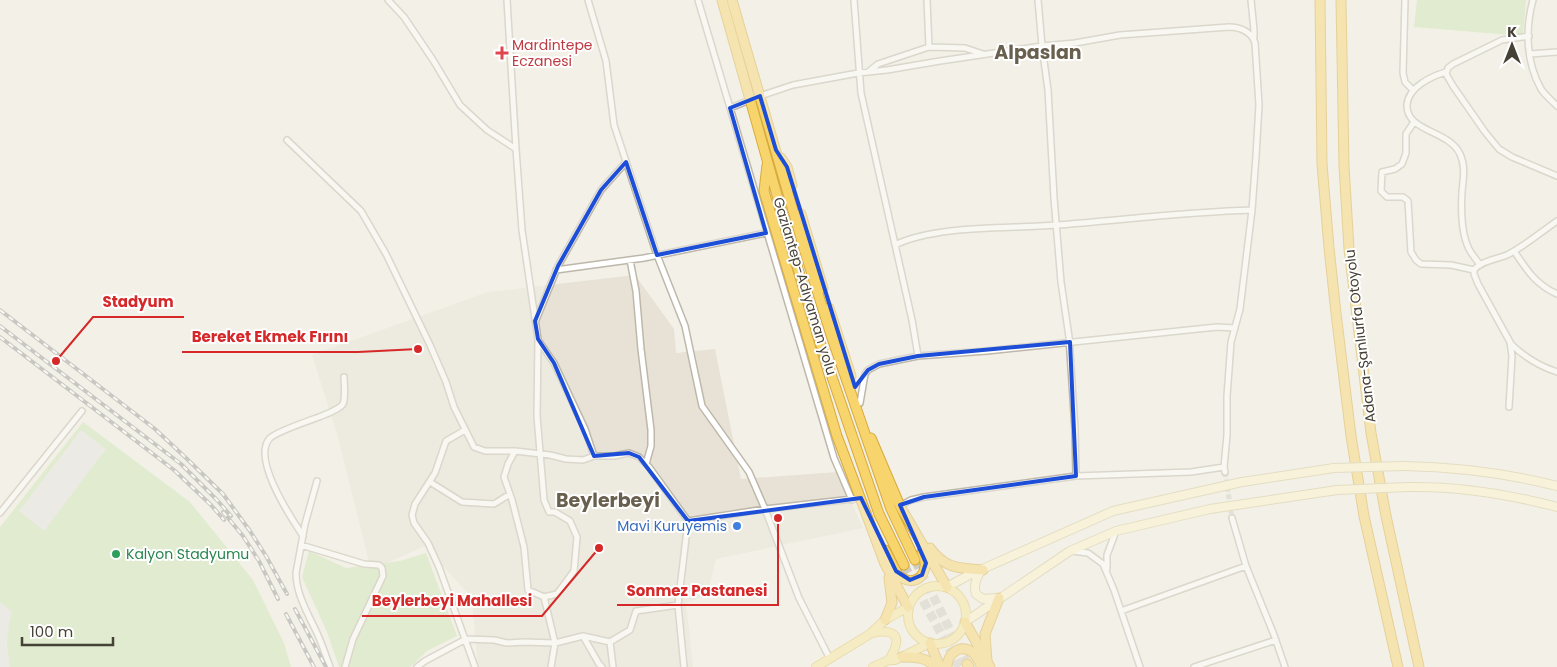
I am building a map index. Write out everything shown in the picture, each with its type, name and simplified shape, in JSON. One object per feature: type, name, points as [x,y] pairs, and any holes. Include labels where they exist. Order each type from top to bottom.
[{"type":"highway","name":"Gaziantep-Adıyaman yolu","points":[[722,0],[820,342],[879,514],[904,565]]},
{"type":"highway","name":"Gaziantep-Adıyaman yolu","points":[[732,0],[811,270],[858,418],[891,509],[915,560]]},
{"type":"highway","name":"Adana-Şanlıurfa Otoyolu","points":[[1320,0],[1322,164],[1336,313],[1351,436],[1364,516],[1398,667]]},
{"type":"highway","name":"Adana-Şanlıurfa Otoyolu","points":[[1342,0],[1344,166],[1349,249],[1371,433],[1386,516],[1419,667]]},
{"type":"highway","points":[[767,160],[764,191],[856,499],[898,575],[906,580],[914,580],[919,578],[924,571],[926,563],[871,437],[828,304],[787,167],[776,150]]},
{"type":"highway","points":[[900,506],[947,587]]},
{"type":"highway","points":[[867,516],[885,564],[892,592],[892,603],[885,620]]},
{"type":"highway","points":[[907,517],[938,558],[948,565],[957,568],[983,570]]},
{"type":"highway","points":[[885,564],[908,607]]},
{"type":"highway","points":[[986,665],[985,634],[999,598]]},
{"type":"highway","points":[[965,622],[986,665]]},
{"type":"highway","points":[[930,643],[940,667]]},
{"type":"highway","points":[[947,667],[947,661],[955,650],[966,649],[975,654],[986,665]]},
{"type":"highway","points":[[902,657],[927,659],[936,667]]},
{"type":"main road","points":[[935,585],[947,587],[959,595],[963,601],[966,615],[965,622],[960,633],[950,641],[940,644],[930,643],[919,638],[911,630],[907,619],[908,607],[914,596],[924,588],[935,585]]},
{"type":"main road","points":[[816,667],[870,634],[885,620],[908,607]]},
{"type":"main road","points":[[870,634],[884,631],[890,632],[895,636],[897,642],[896,649],[889,660]]},
{"type":"main road","points":[[873,667],[889,660],[895,660],[930,643]]},
{"type":"street","points":[[388,0],[404,17],[460,105],[487,130],[516,150]]},
{"type":"street","points":[[507,0],[522,230],[538,339],[537,416],[544,500],[549,512],[555,512],[570,520],[577,537],[574,571],[557,594],[544,598],[528,590],[524,547],[504,477],[508,464],[515,452]]},
{"type":"street","points":[[588,0],[606,61],[614,125],[657,255],[684,326],[702,406],[748,472],[765,509],[798,598],[830,659]]},
{"type":"street","points":[[688,521],[765,509],[856,499],[834,458],[698,0]]},
{"type":"street","points":[[854,0],[861,94],[912,320],[918,356]]},
{"type":"street","points":[[927,0],[929,47]]},
{"type":"street","points":[[1038,0],[1048,90],[1061,282],[1070,342],[1076,476]]},
{"type":"street","points":[[900,506],[911,500],[924,497],[1076,476],[1224,470],[1228,435],[1227,396],[1231,342],[1240,309],[1252,210],[1259,105],[1251,0]]},
{"type":"street","points":[[1405,0],[1402,73],[1405,82],[1413,90]]},
{"type":"street","points":[[1533,0],[1529,15],[1528,36],[1531,67],[1542,90],[1557,106]]},
{"type":"street","points":[[730,108],[793,85],[858,73],[1120,35],[1229,27],[1242,29],[1254,38]]},
{"type":"street","points":[[1480,265],[1468,247],[1465,235],[1462,202],[1464,168],[1459,152],[1453,143],[1414,122],[1408,114],[1407,105],[1413,90],[1446,72],[1453,64],[1502,40],[1528,36]]},
{"type":"street","points":[[868,72],[878,64],[929,47],[965,48],[986,54]]},
{"type":"street","points":[[1530,54],[1557,52]]},
{"type":"street","points":[[1446,72],[1453,86],[1499,149],[1512,157],[1557,176]]},
{"type":"street","points":[[1414,122],[1406,134],[1404,160],[1399,167],[1382,172],[1381,191],[1387,197],[1403,197],[1408,201],[1411,252],[1416,260],[1421,264],[1451,265],[1474,270]]},
{"type":"street","points":[[287,140],[361,211],[386,254],[430,345],[446,382],[454,407],[474,447],[485,452],[540,454],[583,460],[594,456],[614,456],[629,453],[639,457],[646,464],[688,521],[678,605],[684,667]]},
{"type":"street","points":[[535,321],[556,270],[601,190],[626,162]]},
{"type":"street","points":[[895,245],[915,237],[944,233],[1210,211],[1252,210]]},
{"type":"street","points":[[1474,270],[1480,265],[1514,251],[1557,220]]},
{"type":"street","points":[[556,270],[630,260],[766,233]]},
{"type":"street","points":[[1514,251],[1531,277],[1543,287],[1557,294]]},
{"type":"street","points":[[630,260],[638,309],[651,430],[651,446],[646,464]]},
{"type":"street","points":[[1474,270],[1478,284],[1510,342],[1518,351],[1541,366],[1557,372]]},
{"type":"street","points":[[860,403],[865,374],[868,370],[879,364],[918,356],[987,351],[1217,327],[1235,328]]},
{"type":"street","points":[[538,339],[554,363],[585,429],[594,456]]},
{"type":"street","points":[[1509,407],[1512,356],[1510,342]]},
{"type":"street","points":[[303,536],[278,495],[265,456],[265,445],[272,436],[340,407],[344,402],[344,377]]},
{"type":"street","points":[[0,513],[82,411]]},
{"type":"street","points":[[465,430],[446,441],[435,473],[415,504],[412,515],[439,567],[475,667]]},
{"type":"street","points":[[947,587],[969,575],[1113,511],[1242,482],[1334,468],[1404,466],[1482,471],[1557,486]]},
{"type":"street","points":[[317,480],[301,545],[296,585],[330,667]]},
{"type":"street","points":[[430,482],[462,502],[494,504],[510,494]]},
{"type":"street","points":[[965,622],[1070,551],[1116,531],[1210,509],[1336,490],[1408,486],[1443,487],[1486,492],[1557,507]]},
{"type":"street","points":[[1232,518],[1246,566],[1285,667]]},
{"type":"street","points":[[1108,574],[1107,555],[1116,531]]},
{"type":"street","points":[[301,545],[364,564],[379,565],[382,568],[383,576],[353,639],[345,667]]},
{"type":"street","points":[[1070,551],[1088,553],[1103,564],[1140,667]]},
{"type":"street","points":[[1121,611],[1246,566]]},
{"type":"street","points":[[983,570],[977,577],[974,585],[976,594],[983,599],[999,598]]},
{"type":"street","points":[[544,598],[555,643],[551,667]]},
{"type":"street","points":[[417,667],[466,639],[494,640],[507,643],[555,643],[583,636],[610,642],[630,630],[636,611],[678,605]]},
{"type":"street","points":[[583,636],[598,664],[602,667]]},
{"type":"street","points":[[1194,667],[1276,640]]},
{"type":"street","points":[[610,642],[613,667]]},
{"type":"street","points":[[916,657],[926,667]]},
{"type":"highlighted area","points":[[760,96],[776,150],[787,167],[855,387],[868,370],[879,364],[918,356],[1070,342],[1076,476],[924,497],[900,505],[926,563],[922,575],[910,580],[896,571],[861,498],[688,521],[639,457],[629,453],[594,456],[554,363],[538,339],[535,321],[558,266],[601,190],[626,162],[657,255],[766,233],[730,108]]},
{"type":"shaded area","points":[[635,275],[674,329],[676,353],[715,349],[741,479],[838,472],[863,528],[716,559],[707,595],[686,603],[693,667],[478,667],[472,598],[425,546],[371,570],[337,434],[312,355],[488,292]]},
{"type":"shaded area","points":[[81,430],[106,449],[44,531],[19,511]]},
{"type":"shaded area","points":[[0,602],[12,612],[7,643],[10,667],[0,667]]},
{"type":"green space","points":[[1417,0],[1526,0],[1523,36],[1414,27]]},
{"type":"green space","name":"Kalyon Stadyumu","points":[[83,422],[190,502],[253,580],[284,643],[291,667],[0,667],[0,527]]},
{"type":"green space","points":[[309,551],[346,568],[400,561],[426,553],[457,636],[427,651],[410,667],[339,667],[327,632],[302,577]]},
{"type":"tunnel","points":[[1225,472],[1232,518]]},
{"type":"tunnel","points":[[915,560],[967,664]]},
{"type":"tunnel","points":[[904,565],[959,667]]},
{"type":"railway","points":[[0,310],[155,429],[223,494],[250,531],[287,594]]},
{"type":"railway","points":[[0,326],[181,464],[231,516]]},
{"type":"railway","points":[[0,337],[174,470],[224,520]]},
{"type":"railway","points":[[223,512],[243,536],[259,561],[278,599]]},
{"type":"railway","points":[[295,609],[326,667]]},
{"type":"railway","points":[[286,614],[314,667]]},
{"type":"place","name":"Mardintepe Eczanesi","points":[[502,53]]},
{"type":"place","name":"Bereket Ekmek Fırını","points":[[418,349]]},
{"type":"place","name":"Stadyum","points":[[56,361]]},
{"type":"place","name":"Sonmez Pastanesi","points":[[778,518]]},
{"type":"place","name":"Mavi Kuruyemis","points":[[737,526]]},
{"type":"place","name":"Beylerbeyi Mahallesi","points":[[599,548]]},
{"type":"place","name":"Kalyon Stadyumu","points":[[116,554]]},
{"type":"district","name":"Alpaslan","points":[[1038,52]]},
{"type":"district","name":"Beylerbeyi","points":[[608,500]]}]
